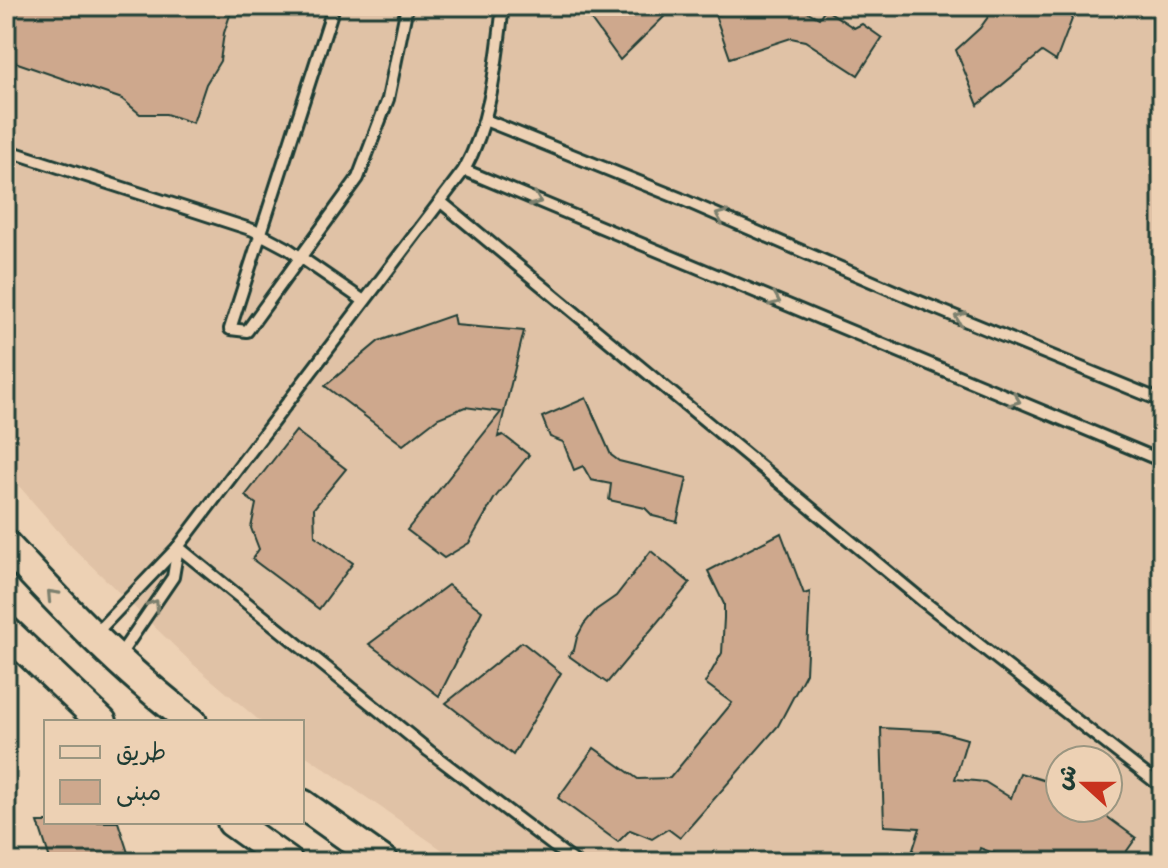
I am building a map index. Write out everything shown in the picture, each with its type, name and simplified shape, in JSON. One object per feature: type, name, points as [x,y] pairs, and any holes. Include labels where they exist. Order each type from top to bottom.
[{"type":"main road","points":[[6,545],[68,612],[163,700],[189,720]]},
{"type":"main road","points":[[6,631],[100,720]]},
{"type":"main road","points":[[304,805],[384,862]]},
{"type":"main road","points":[[235,824],[288,862]]},
{"type":"lane","points":[[334,6],[230,329],[247,331],[358,178],[388,99],[407,6]]},
{"type":"lane","points":[[94,635],[178,547],[464,170],[477,146],[485,120],[503,6]]},
{"type":"lane","points":[[485,120],[1162,401]]},
{"type":"lane","points":[[6,150],[260,234],[302,258],[364,301]]},
{"type":"lane","points":[[464,170],[1162,461]]},
{"type":"lane","points":[[441,202],[911,591],[1162,787]]},
{"type":"lane","points":[[118,658],[173,577],[178,547]]},
{"type":"lane","points":[[178,547],[429,751],[575,862]]},
{"type":"shaded area","points":[[6,6],[1162,6],[1162,862],[460,862],[304,754],[304,720],[259,720],[194,665],[72,547],[6,471]]},
{"type":"building","points":[[6,6],[233,6],[224,33],[220,61],[206,84],[193,123],[166,114],[140,114],[122,99],[6,59]]},
{"type":"building","points":[[581,6],[675,6],[620,60]]},
{"type":"building","points":[[769,6],[781,6],[782,13],[800,8],[819,18],[825,9],[854,28],[862,24],[882,38],[858,75],[805,41],[791,38],[730,58],[715,15],[736,10],[748,14]]},
{"type":"building","points":[[996,6],[1077,6],[1056,61],[1042,52],[978,105],[956,50],[980,28]]},
{"type":"building","points":[[453,315],[455,325],[524,331],[498,437],[503,435],[529,455],[494,499],[469,543],[444,558],[407,530],[501,412],[465,407],[438,418],[403,445],[325,386],[379,341]]},
{"type":"building","points":[[586,398],[611,455],[619,461],[687,478],[677,522],[653,516],[645,508],[609,500],[611,484],[591,480],[583,466],[574,470],[563,442],[550,437],[542,417]]},
{"type":"building","points":[[296,431],[346,469],[314,508],[315,536],[353,563],[319,609],[252,559],[259,549],[251,528],[256,504],[245,496]]},
{"type":"building","points":[[781,533],[804,594],[810,592],[806,673],[778,726],[680,838],[668,829],[652,839],[630,830],[618,842],[558,798],[594,748],[638,779],[670,778],[732,703],[705,683],[722,653],[724,618],[724,604],[708,571]]},
{"type":"building","points":[[651,551],[690,583],[607,683],[569,656],[584,624],[596,610],[616,596]]},
{"type":"building","points":[[448,585],[482,611],[439,696],[369,644]]},
{"type":"building","points":[[522,642],[561,673],[513,755],[446,703]]},
{"type":"building","points":[[881,728],[938,731],[967,739],[955,779],[985,782],[1011,798],[1020,773],[1044,780],[1044,824],[1117,824],[1136,838],[1119,862],[1018,862],[980,848],[976,862],[909,862],[920,828],[884,826]]},
{"type":"building","points":[[38,822],[119,824],[131,862],[51,862]]}]
